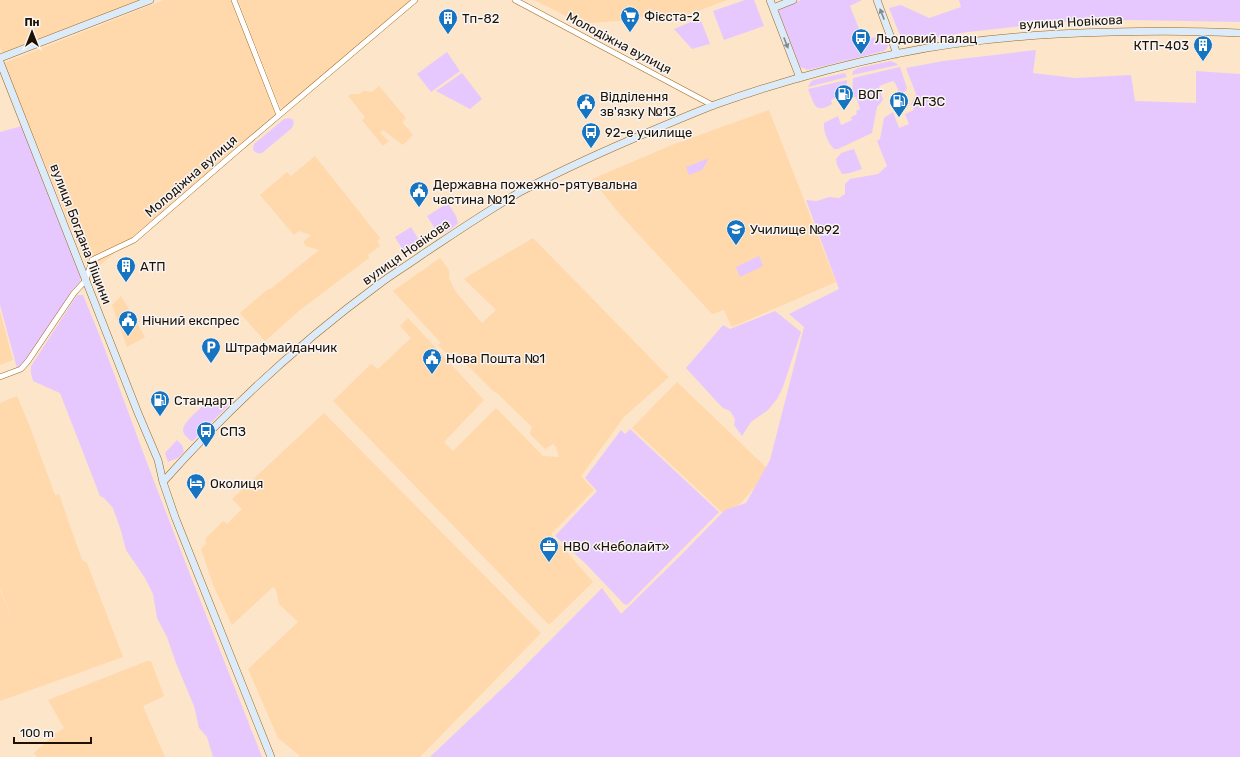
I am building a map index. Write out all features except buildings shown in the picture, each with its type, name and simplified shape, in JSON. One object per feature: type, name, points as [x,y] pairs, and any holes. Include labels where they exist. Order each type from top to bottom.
[{"type":"main road","points":[[0,58],[150,0]]},
{"type":"main road","points":[[770,0],[800,78]]},
{"type":"main road","points":[[772,8],[793,0]]},
{"type":"main road","points":[[877,0],[901,53]]},
{"type":"main road","name":"вулиця Новікова","points":[[163,482],[200,441],[265,377],[314,335],[380,283],[465,226],[523,191],[594,156],[667,124],[714,106],[818,73],[901,53],[976,41],[1019,36],[1148,31],[1240,33]]},
{"type":"main road","name":"вулиця Богдана Ліщини","points":[[0,62],[138,413],[158,460],[163,482],[175,517],[270,757]]},
{"type":"street","points":[[234,0],[279,115]]},
{"type":"street","name":"Молодіжна вулиця","points":[[0,377],[21,369],[28,361],[74,293],[86,280],[92,260],[134,240],[415,0]]},
{"type":"street","name":"Молодіжна вулиця","points":[[515,0],[714,106]]},
{"type":"shaded area","points":[[0,0],[142,0],[4,55],[0,48]]},
{"type":"shaded area","points":[[164,0],[231,0],[276,113],[90,274],[4,63]]},
{"type":"shaded area","points":[[238,0],[411,0],[289,106],[281,108]]},
{"type":"shaded area","points":[[534,0],[727,0],[672,21],[651,14],[631,20],[591,23],[566,16]]},
{"type":"shaded area","points":[[745,0],[754,0],[764,26],[724,40],[713,11]]},
{"type":"shaded area","points":[[801,0],[862,0],[850,6],[864,41],[884,34],[888,43],[887,48],[884,51],[808,70],[800,67],[779,10]]},
{"type":"shaded area","points":[[959,0],[1240,0],[1240,22],[1132,20],[1059,22],[968,32],[903,43],[889,8],[901,5],[929,18],[961,7]]},
{"type":"shaded area","points":[[700,18],[710,44],[692,49],[674,29]]},
{"type":"shaded area","points":[[1036,50],[1033,73],[1075,78],[1131,75],[1135,101],[1196,103],[1196,71],[1240,74],[1240,757],[430,757],[509,682],[602,588],[621,614],[725,510],[746,503],[770,460],[804,327],[789,314],[839,289],[806,200],[817,201],[829,197],[839,198],[845,194],[845,184],[850,179],[878,174],[887,166],[877,141],[880,139],[884,118],[893,112],[899,128],[909,124],[905,114],[914,110],[911,104],[916,94],[906,68],[943,61]]},
{"type":"shaded area","points":[[447,52],[460,71],[431,92],[417,74]]},
{"type":"shaded area","points":[[891,61],[898,65],[852,75],[853,71],[858,68]]},
{"type":"shaded area","points":[[900,67],[907,88],[906,91],[900,94],[893,81],[879,86],[883,100],[877,107],[872,133],[838,149],[834,149],[826,137],[824,123],[838,116],[841,125],[852,120],[851,117],[857,114],[856,111],[860,109],[856,97],[852,97],[853,78]]},
{"type":"shaded area","points":[[462,73],[482,99],[470,109],[436,91]]},
{"type":"shaded area","points":[[845,73],[847,77],[808,87],[813,80]]},
{"type":"shaded area","points":[[847,80],[847,86],[840,98],[838,96],[831,100],[832,104],[826,107],[818,108],[813,103],[808,89]]},
{"type":"shaded area","points":[[379,86],[406,118],[402,122],[413,135],[403,145],[383,130],[380,133],[389,141],[383,146],[362,120],[365,117],[348,96],[351,94],[360,94],[363,91],[372,92]]},
{"type":"shaded area","name":"Училище №92","points":[[769,110],[836,282],[732,327],[724,310],[712,314],[617,211],[592,179],[672,145]]},
{"type":"shaded area","points":[[284,119],[292,119],[294,122],[292,128],[262,153],[258,153],[253,149],[254,144]]},
{"type":"shaded area","points":[[22,126],[81,276],[80,282],[72,290],[25,362],[17,368],[0,305],[0,132]]},
{"type":"shaded area","points":[[854,149],[862,169],[842,174],[837,165],[836,159],[841,153]]},
{"type":"shaded area","points":[[315,156],[380,238],[377,241],[380,246],[368,255],[369,258],[300,310],[265,341],[240,313],[319,250],[306,246],[303,242],[311,235],[299,231],[294,235],[260,195],[287,172],[291,176]]},
{"type":"shaded area","points":[[709,158],[702,170],[689,175],[686,167]]},
{"type":"shaded area","points":[[448,203],[456,216],[458,223],[446,232],[440,233],[437,232],[427,216]]},
{"type":"shaded area","points":[[411,227],[419,240],[421,247],[412,253],[409,253],[403,249],[395,237]]},
{"type":"shaded area","points":[[533,238],[669,377],[624,417],[581,476],[594,490],[551,534],[593,582],[549,625],[333,401],[371,364],[378,369],[411,338],[400,326],[408,318],[484,400],[444,442],[453,451],[496,408],[543,456],[559,457],[556,447],[553,444],[545,449],[530,434],[532,427],[459,357],[457,352],[447,354],[438,345],[441,343],[393,291],[440,258],[449,270],[449,278],[455,291],[482,323],[496,310],[464,279]]},
{"type":"shaded area","points":[[759,256],[763,266],[740,277],[736,267]]},
{"type":"shaded area","points":[[77,295],[83,295],[93,318],[167,516],[262,757],[213,757],[207,737],[199,728],[194,706],[167,637],[157,618],[153,594],[145,578],[126,550],[113,508],[104,498],[100,496],[60,393],[33,381],[31,366]]},
{"type":"shaded area","points":[[121,296],[145,337],[127,347],[112,305]]},
{"type":"shaded area","points":[[0,311],[13,360],[0,365]]},
{"type":"shaded area","points":[[775,311],[801,332],[783,387],[777,399],[768,410],[751,422],[742,436],[734,425],[735,419],[730,411],[723,408],[686,368],[723,325],[730,329]]},
{"type":"shaded area","points":[[677,382],[769,470],[741,503],[725,515],[632,428]]},
{"type":"shaded area","points":[[17,396],[55,495],[59,494],[82,560],[87,563],[123,657],[0,701],[0,589],[18,636],[0,587],[0,403]]},
{"type":"shaded area","points":[[216,400],[229,402],[229,405],[193,441],[191,441],[183,431],[185,424],[205,404]]},
{"type":"shaded area","points":[[324,413],[541,633],[420,757],[299,757],[300,756],[278,738],[248,669],[298,622],[279,604],[276,590],[273,587],[232,625],[214,587],[201,549],[206,544],[205,539],[223,521],[227,524],[242,509],[232,499]]},
{"type":"shaded area","points":[[630,429],[719,512],[627,605],[624,604],[585,563],[555,536],[597,491],[585,478],[621,430],[625,434]]},
{"type":"shaded area","points":[[177,440],[182,445],[184,452],[178,458],[168,462],[165,453]]},
{"type":"shaded area","points":[[147,661],[151,661],[164,696],[143,706],[165,757],[37,757],[34,753],[64,728],[48,700]]},
{"type":"place","name":"Фiєста-2","points":[[630,33]]},
{"type":"place","name":"Тп-82","points":[[448,35]]},
{"type":"place","name":"Льодовий палац","points":[[861,55]]},
{"type":"place","name":"КТП-403","points":[[1203,62]]},
{"type":"place","name":"ВОГ","points":[[844,111]]},
{"type":"place","name":"АГЗС","points":[[899,118]]},
{"type":"place","name":"Відділення зв'язку №13","points":[[586,120]]},
{"type":"place","name":"92-е училище","points":[[591,149]]},
{"type":"place","name":"Державна пожежно-рятувальна частина №12","points":[[419,208]]},
{"type":"place","name":"Училище №92","points":[[736,246]]},
{"type":"place","name":"АТП","points":[[126,283]]},
{"type":"place","name":"Нічний експрес","points":[[128,337]]},
{"type":"place","name":"Штрафмайданчик","points":[[211,364]]},
{"type":"place","name":"Нова Пошта №1","points":[[432,375]]},
{"type":"place","name":"Стандарт","points":[[160,417]]},
{"type":"place","name":"СПЗ","points":[[206,448]]},
{"type":"place","name":"Околиця","points":[[196,500]]},
{"type":"place","name":"НВО «Неболайт»","points":[[549,563]]}]
